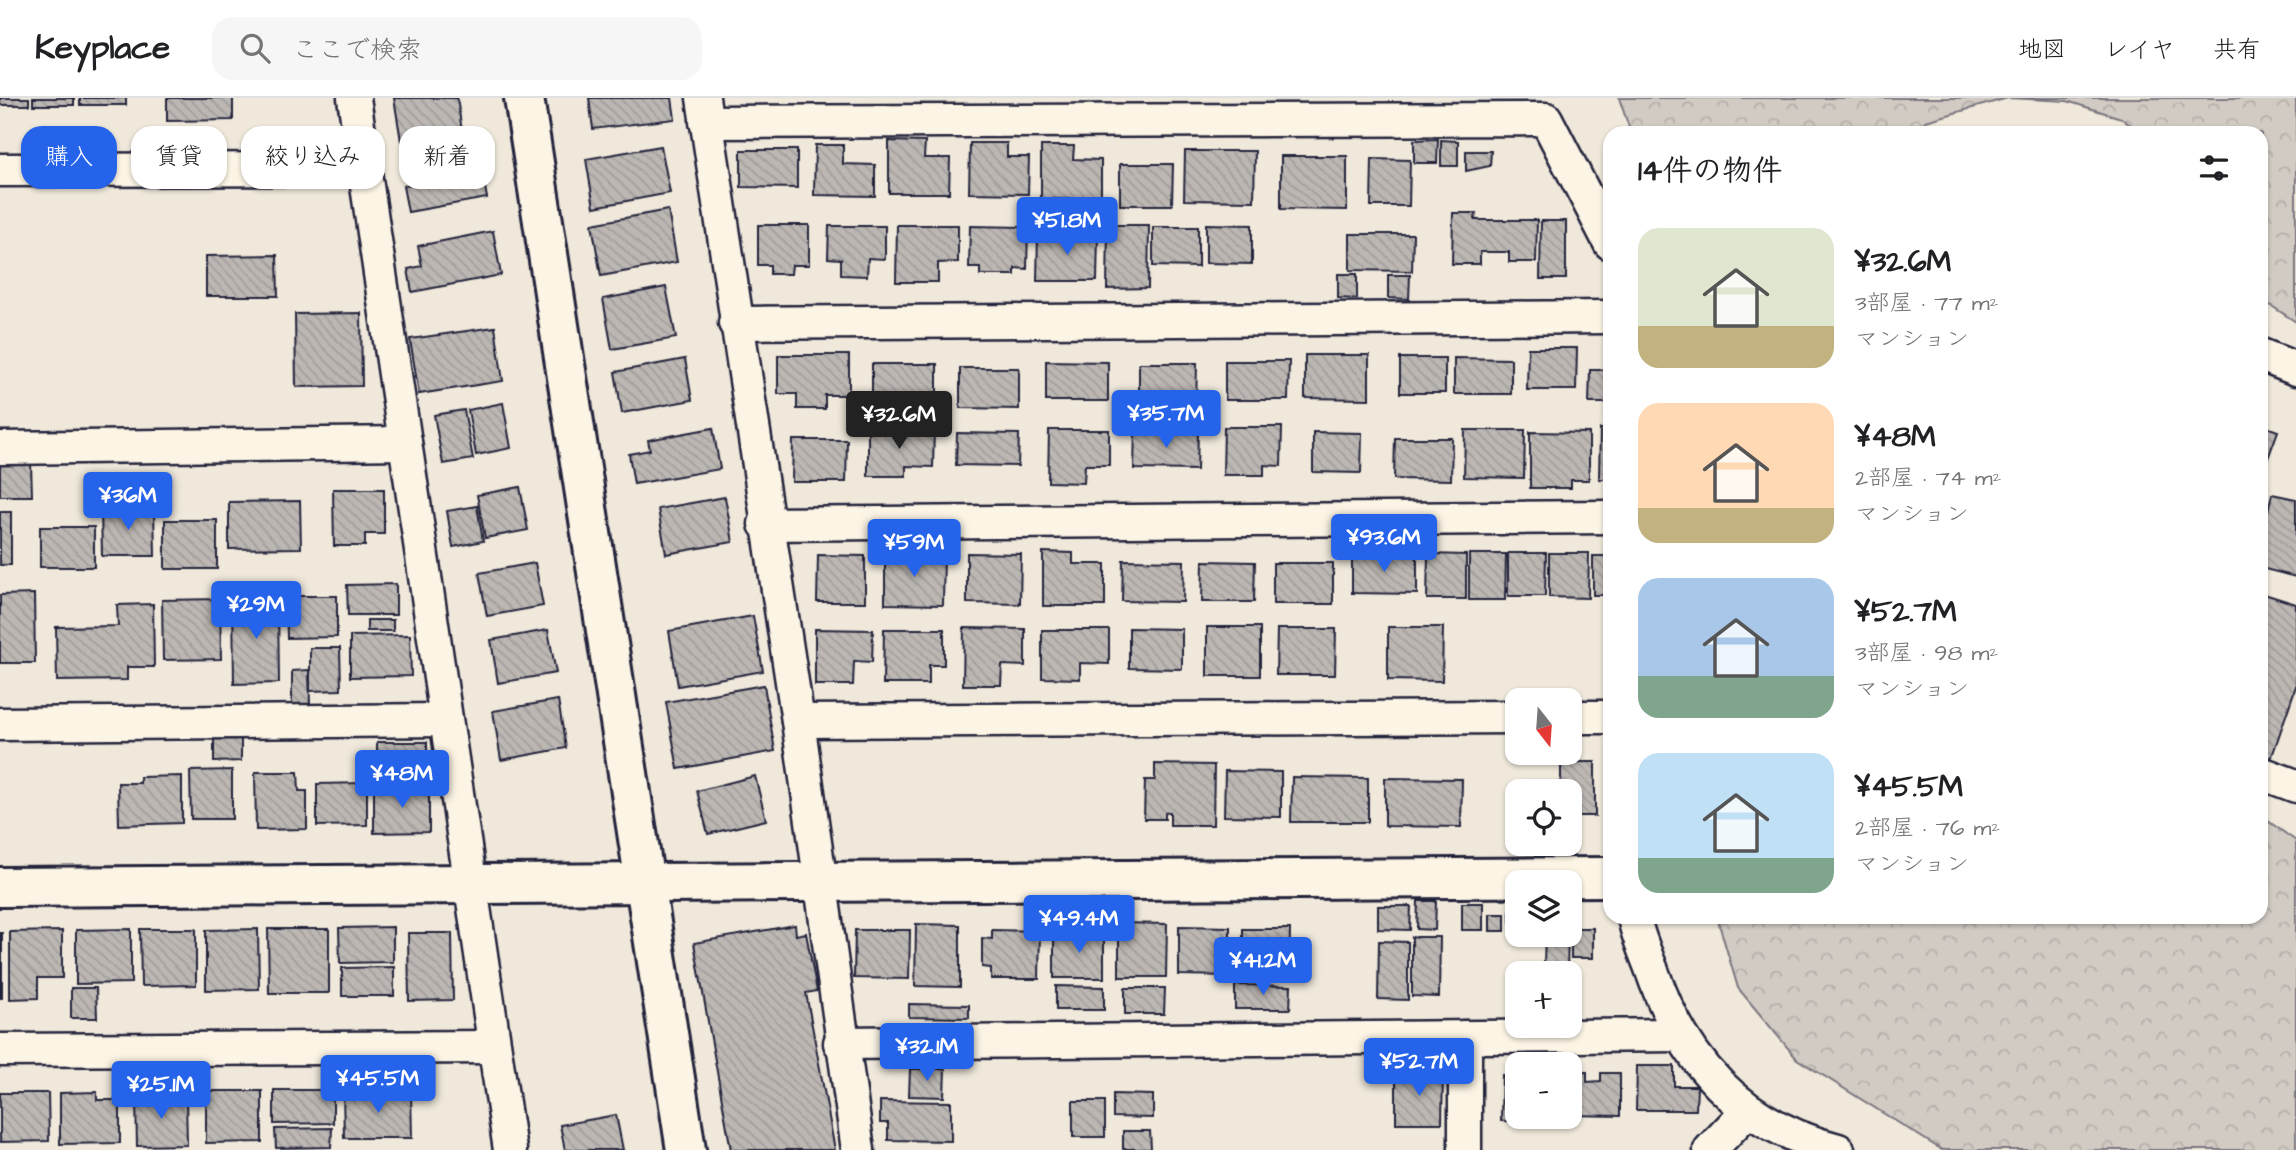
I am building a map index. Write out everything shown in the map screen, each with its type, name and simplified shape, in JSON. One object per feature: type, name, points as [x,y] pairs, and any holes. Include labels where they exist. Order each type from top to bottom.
[{"type":"street","points":[[354,98],[358,126]]},
{"type":"street","points":[[524,98],[685,1150]]},
{"type":"street","points":[[858,1150],[840,1043],[797,721],[765,524],[705,110],[1408,109],[1546,119],[1603,229]]},
{"type":"street","points":[[0,170],[241,169]]},
{"type":"street","points":[[368,189],[510,1150]]},
{"type":"street","points":[[735,323],[1603,317]]},
{"type":"street","points":[[2268,358],[2296,369]]},
{"type":"street","points":[[0,448],[405,443]]},
{"type":"street","points":[[765,524],[1603,517]]},
{"type":"street","points":[[797,721],[1505,717]]},
{"type":"street","points":[[1582,717],[1603,717]]},
{"type":"street","points":[[0,724],[445,720]]},
{"type":"street","points":[[2268,776],[2296,786]]},
{"type":"street","points":[[0,887],[1603,877]]},
{"type":"street","points":[[1636,924],[1664,1008],[1679,1035],[1705,1070],[1747,1111],[1780,1129],[1838,1150]]},
{"type":"street","points":[[840,1043],[1679,1035]]},
{"type":"street","points":[[1465,1037],[1465,1150]]},
{"type":"street","points":[[0,1050],[494,1047]]},
{"type":"street","points":[[1710,1150],[1747,1111]]},
{"type":"green space","points":[[1619,98],[2008,98],[1926,121],[1919,126],[1629,126]]},
{"type":"green space","points":[[2008,98],[2296,98],[2296,322],[2268,304],[2268,126],[2131,126],[2121,118],[2067,101]]},
{"type":"green space","points":[[2268,821],[2296,841],[2296,1150],[1942,1150],[1797,1059],[1738,988],[1719,924],[2268,924]]},
{"type":"building","points":[[0,98],[29,98],[29,105],[0,105]]},
{"type":"building","points":[[33,98],[74,98],[74,105],[33,105]]},
{"type":"building","points":[[80,98],[126,98],[126,105],[80,105]]},
{"type":"building","points":[[167,98],[233,98],[233,120],[167,121]]},
{"type":"building","points":[[394,98],[457,98],[461,126],[399,126],[399,129]]},
{"type":"building","points":[[589,98],[672,98],[675,119],[593,129]]},
{"type":"building","points":[[1438,139],[1437,163],[1414,163],[1414,140]]},
{"type":"building","points":[[1441,140],[1458,141],[1458,166],[1441,166]]},
{"type":"building","points":[[889,141],[925,142],[924,158],[950,158],[949,193],[889,193]]},
{"type":"building","points":[[970,143],[1007,143],[1007,157],[1029,157],[1028,194],[969,193]]},
{"type":"building","points":[[815,145],[843,145],[843,164],[875,165],[875,196],[814,195]]},
{"type":"building","points":[[661,146],[670,193],[594,207],[586,159]]},
{"type":"building","points":[[1041,146],[1074,146],[1073,159],[1101,160],[1101,199],[1041,199]]},
{"type":"building","points":[[741,150],[797,150],[797,188],[741,187]]},
{"type":"building","points":[[1185,151],[1255,151],[1254,201],[1184,200]]},
{"type":"building","points":[[1466,151],[1491,151],[1490,166],[1466,171]]},
{"type":"building","points":[[1281,156],[1347,156],[1347,210],[1281,209]]},
{"type":"building","points":[[1372,159],[1410,160],[1409,206],[1371,206]]},
{"type":"building","points":[[1120,164],[1173,164],[1172,205],[1120,205]]},
{"type":"building","points":[[404,189],[485,189],[487,198],[408,212]]},
{"type":"building","points":[[668,210],[677,262],[601,276],[592,224]]},
{"type":"building","points":[[1453,213],[1476,213],[1475,220],[1537,220],[1536,262],[1509,262],[1509,252],[1480,252],[1480,264],[1452,264]]},
{"type":"building","points":[[1541,221],[1566,221],[1566,279],[1540,279]]},
{"type":"building","points":[[1206,224],[1252,225],[1252,264],[1206,263]]},
{"type":"building","points":[[758,225],[809,225],[809,265],[792,265],[791,274],[770,274],[770,265],[758,265]]},
{"type":"building","points":[[897,225],[958,225],[958,262],[938,263],[938,282],[896,282]]},
{"type":"building","points":[[1108,225],[1149,225],[1148,288],[1107,289]]},
{"type":"building","points":[[829,226],[885,226],[885,259],[868,258],[867,276],[841,275],[841,259],[828,258]]},
{"type":"building","points":[[970,226],[1028,227],[1027,269],[1015,268],[1015,275],[980,275],[980,268],[969,268]]},
{"type":"building","points":[[1153,227],[1198,227],[1198,267],[1153,266]]},
{"type":"building","points":[[493,231],[501,275],[412,292],[408,269],[422,266],[418,246]]},
{"type":"building","points":[[1038,233],[1098,233],[1097,281],[1037,281]]},
{"type":"building","points":[[1350,234],[1413,234],[1412,271],[1350,270]]},
{"type":"building","points":[[277,255],[278,296],[206,296],[206,256]]},
{"type":"building","points":[[1338,274],[1357,274],[1357,299],[1338,298]]},
{"type":"building","points":[[1388,275],[1410,275],[1409,299],[1388,298]]},
{"type":"building","points":[[666,287],[676,338],[612,349],[603,299]]},
{"type":"building","points":[[361,313],[362,386],[296,387],[295,314]]},
{"type":"building","points":[[495,327],[503,381],[419,394],[410,339]]},
{"type":"building","points":[[1528,348],[1577,348],[1576,390],[1527,390]]},
{"type":"building","points":[[778,355],[849,355],[849,395],[825,395],[825,409],[797,409],[797,394],[778,394]]},
{"type":"building","points":[[1305,355],[1369,355],[1369,399],[1305,398]]},
{"type":"building","points":[[1400,358],[1445,358],[1445,393],[1400,393]]},
{"type":"building","points":[[1454,358],[1511,359],[1511,394],[1454,394]]},
{"type":"building","points":[[685,359],[692,400],[622,413],[615,372]]},
{"type":"building","points":[[1046,361],[1108,362],[1108,401],[1046,401]]},
{"type":"building","points":[[1225,361],[1289,361],[1288,400],[1225,400]]},
{"type":"building","points":[[1139,363],[1197,363],[1196,406],[1139,406]]},
{"type":"building","points":[[872,364],[937,364],[937,405],[872,405]]},
{"type":"building","points":[[960,368],[1019,368],[1019,409],[960,408]]},
{"type":"building","points":[[1590,370],[1603,370],[1603,403],[1589,403]]},
{"type":"building","points":[[503,403],[511,448],[476,455],[468,410]]},
{"type":"building","points":[[464,410],[473,459],[443,464],[434,415]]},
{"type":"building","points":[[1224,427],[1282,427],[1281,466],[1264,465],[1264,475],[1223,475]]},
{"type":"building","points":[[2268,427],[2278,431],[2268,458]]},
{"type":"building","points":[[713,428],[720,469],[634,484],[629,454],[650,450],[648,440]]},
{"type":"building","points":[[868,429],[934,429],[933,467],[906,466],[906,476],[868,476]]},
{"type":"building","points":[[1600,429],[1603,429],[1603,479],[1599,479]]},
{"type":"building","points":[[1049,430],[1109,430],[1109,465],[1085,465],[1084,483],[1048,482]]},
{"type":"building","points":[[1135,430],[1198,431],[1197,470],[1134,469]]},
{"type":"building","points":[[1465,430],[1525,430],[1524,478],[1464,477]]},
{"type":"building","points":[[1313,432],[1362,433],[1361,473],[1313,472]]},
{"type":"building","points":[[1530,432],[1589,433],[1589,480],[1571,480],[1571,488],[1530,488]]},
{"type":"building","points":[[957,433],[1019,434],[1018,466],[956,465]]},
{"type":"building","points":[[1395,438],[1452,438],[1451,480],[1394,479]]},
{"type":"building","points":[[793,440],[847,440],[846,482],[792,482]]},
{"type":"building","points":[[0,464],[31,464],[32,496],[0,496]]},
{"type":"building","points":[[520,487],[528,530],[485,538],[477,495]]},
{"type":"building","points":[[333,489],[384,489],[384,534],[365,534],[365,546],[334,546]]},
{"type":"building","points":[[2272,494],[2296,499],[2296,577],[2268,570],[2268,510]]},
{"type":"building","points":[[725,497],[733,542],[666,554],[658,509]]},
{"type":"building","points":[[300,501],[301,548],[229,549],[229,502]]},
{"type":"building","points":[[477,506],[483,541],[453,547],[447,511]]},
{"type":"building","points":[[154,507],[155,556],[102,556],[101,508]]},
{"type":"building","points":[[0,512],[11,512],[11,565],[0,565]]},
{"type":"building","points":[[165,520],[217,520],[217,569],[165,569]]},
{"type":"building","points":[[40,527],[94,527],[94,567],[40,567]]},
{"type":"building","points":[[1043,552],[1073,553],[1073,564],[1105,564],[1105,606],[1043,606]]},
{"type":"building","points":[[885,553],[944,554],[943,605],[885,604]]},
{"type":"building","points":[[967,553],[1021,554],[1020,604],[967,603]]},
{"type":"building","points":[[1508,553],[1546,553],[1545,596],[1508,596]]},
{"type":"building","points":[[1549,553],[1589,553],[1588,598],[1549,597]]},
{"type":"building","points":[[1428,554],[1466,555],[1466,599],[1427,599]]},
{"type":"building","points":[[1469,554],[1506,554],[1505,600],[1469,600]]},
{"type":"building","points":[[818,555],[865,556],[865,602],[817,602]]},
{"type":"building","points":[[1352,555],[1417,556],[1417,594],[1352,593]]},
{"type":"building","points":[[1593,556],[1603,556],[1603,595],[1593,595]]},
{"type":"building","points":[[1123,560],[1184,561],[1183,602],[1122,601]]},
{"type":"building","points":[[1203,561],[1255,562],[1254,602],[1202,602]]},
{"type":"building","points":[[535,563],[543,606],[487,616],[479,573]]},
{"type":"building","points":[[1273,563],[1333,563],[1333,604],[1273,604]]},
{"type":"building","points":[[396,584],[396,615],[348,615],[347,585]]},
{"type":"building","points":[[34,594],[35,663],[0,663],[0,595]]},
{"type":"building","points":[[2268,595],[2296,604],[2296,686],[2270,762]]},
{"type":"building","points":[[286,596],[337,596],[337,637],[287,638]]},
{"type":"building","points":[[278,598],[279,683],[234,684],[233,599]]},
{"type":"building","points":[[220,599],[221,659],[163,660],[162,600]]},
{"type":"building","points":[[153,604],[154,667],[127,667],[127,680],[57,681],[56,627],[118,626],[117,605]]},
{"type":"building","points":[[753,616],[763,671],[678,686],[669,631]]},
{"type":"building","points":[[367,620],[393,620],[393,631],[367,631]]},
{"type":"building","points":[[1207,627],[1260,627],[1260,676],[1207,676]]},
{"type":"building","points":[[1388,627],[1443,627],[1442,681],[1388,680]]},
{"type":"building","points":[[964,628],[1025,629],[1025,666],[1002,665],[1001,685],[963,685]]},
{"type":"building","points":[[1129,628],[1182,629],[1182,669],[1129,668]]},
{"type":"building","points":[[815,629],[873,630],[872,662],[854,661],[853,685],[815,685]]},
{"type":"building","points":[[884,629],[944,629],[944,665],[929,665],[929,684],[883,684]]},
{"type":"building","points":[[1277,629],[1336,629],[1335,675],[1276,675]]},
{"type":"building","points":[[548,630],[556,673],[498,683],[491,640]]},
{"type":"building","points":[[1042,630],[1109,630],[1109,664],[1080,663],[1080,679],[1042,678]]},
{"type":"building","points":[[410,635],[411,676],[350,677],[350,636]]},
{"type":"building","points":[[310,648],[340,648],[341,690],[310,691]]},
{"type":"building","points":[[309,670],[310,705],[292,705],[292,671]]},
{"type":"building","points":[[764,685],[775,751],[678,769],[666,702]]},
{"type":"building","points":[[558,700],[566,748],[501,760],[493,711]]},
{"type":"building","points":[[241,734],[241,761],[214,762],[214,735]]},
{"type":"building","points":[[377,742],[427,742],[427,783],[377,783]]},
{"type":"building","points":[[1595,762],[1595,816],[1582,816],[1582,779],[1561,779],[1561,765]]},
{"type":"building","points":[[1155,764],[1214,765],[1213,825],[1170,825],[1170,812],[1165,813],[1165,819],[1144,819],[1145,780],[1155,780]]},
{"type":"building","points":[[232,770],[232,819],[191,819],[190,771]]},
{"type":"building","points":[[1225,771],[1281,772],[1281,817],[1224,816]]},
{"type":"building","points":[[255,772],[298,772],[299,791],[307,791],[307,829],[256,830]]},
{"type":"building","points":[[182,776],[182,823],[119,825],[118,783],[140,783],[140,777]]},
{"type":"building","points":[[755,776],[766,820],[708,834],[697,791]]},
{"type":"building","points":[[1292,777],[1368,778],[1368,822],[1291,822]]},
{"type":"building","points":[[1385,778],[1462,779],[1461,827],[1385,826]]},
{"type":"building","points":[[367,783],[367,825],[317,826],[317,784]]},
{"type":"building","points":[[429,787],[429,832],[374,833],[374,788]]},
{"type":"building","points":[[1418,901],[1436,901],[1435,930],[1417,929]]},
{"type":"building","points":[[1462,903],[1483,903],[1483,930],[1462,930]]},
{"type":"building","points":[[1378,906],[1411,906],[1410,930],[1378,929]]},
{"type":"building","points":[[1490,914],[1505,914],[1505,931],[1490,931]]},
{"type":"building","points":[[1119,923],[1167,924],[1166,977],[1119,977]]},
{"type":"building","points":[[916,924],[960,925],[960,987],[915,986]]},
{"type":"building","points":[[795,925],[796,935],[806,933],[817,991],[806,993],[835,1150],[731,1150],[694,943]]},
{"type":"building","points":[[1179,926],[1230,927],[1230,976],[1179,975]]},
{"type":"building","points":[[393,927],[393,962],[340,963],[339,928]]},
{"type":"building","points":[[1582,928],[1593,928],[1593,958],[1571,958],[1571,947],[1582,947]]},
{"type":"building","points":[[131,929],[131,983],[76,984],[76,930]]},
{"type":"building","points":[[140,929],[196,929],[196,985],[141,986]]},
{"type":"building","points":[[258,929],[259,989],[206,990],[206,930]]},
{"type":"building","points":[[268,929],[329,929],[329,993],[269,993]]},
{"type":"building","points":[[1243,929],[1290,929],[1289,979],[1243,979]]},
{"type":"building","points":[[855,930],[910,930],[909,979],[854,978]]},
{"type":"building","points":[[992,930],[1040,931],[1039,979],[991,979],[991,968],[982,967],[982,938],[992,939]]},
{"type":"building","points":[[62,931],[62,978],[38,978],[38,998],[10,999],[10,932]]},
{"type":"building","points":[[1054,931],[1104,931],[1104,978],[1054,978]]},
{"type":"building","points":[[2,933],[2,998],[0,998]]},
{"type":"building","points":[[408,933],[452,933],[453,1000],[409,1001]]},
{"type":"building","points":[[1412,937],[1440,937],[1439,997],[1412,996]]},
{"type":"building","points":[[1379,941],[1408,942],[1408,1000],[1378,999]]},
{"type":"building","points":[[1545,947],[1568,947],[1567,961],[1544,961]]},
{"type":"building","points":[[394,967],[394,996],[342,996],[342,968]]},
{"type":"building","points":[[1235,985],[1291,986],[1290,1009],[1235,1009]]},
{"type":"building","points":[[1056,986],[1104,987],[1104,1010],[1056,1010]]},
{"type":"building","points":[[71,988],[96,988],[97,1018],[71,1018]]},
{"type":"building","points":[[1125,988],[1165,988],[1164,1014],[1125,1014]]},
{"type":"building","points":[[909,1004],[969,1005],[969,1018],[909,1017]]},
{"type":"building","points":[[1637,1066],[1674,1066],[1674,1086],[1697,1086],[1696,1110],[1636,1110]]},
{"type":"building","points":[[910,1069],[945,1069],[944,1097],[909,1096]]},
{"type":"building","points":[[1582,1072],[1587,1072],[1587,1082],[1601,1081],[1601,1073],[1620,1073],[1620,1116],[1582,1115]]},
{"type":"building","points":[[1396,1073],[1443,1074],[1442,1123],[1396,1123]]},
{"type":"building","points":[[1502,1075],[1505,1075],[1505,1121],[1501,1121]]},
{"type":"building","points":[[274,1090],[333,1090],[333,1123],[274,1124]]},
{"type":"building","points":[[206,1091],[262,1091],[262,1142],[206,1143]]},
{"type":"building","points":[[97,1092],[97,1100],[120,1100],[120,1143],[60,1144],[60,1093]]},
{"type":"building","points":[[343,1092],[411,1092],[412,1138],[344,1138]]},
{"type":"building","points":[[0,1093],[48,1093],[49,1141],[0,1142]]},
{"type":"building","points":[[1113,1094],[1153,1095],[1153,1118],[1113,1117]]},
{"type":"building","points":[[136,1097],[186,1097],[187,1145],[137,1146]]},
{"type":"building","points":[[880,1101],[951,1102],[951,1141],[888,1140],[888,1123],[880,1123]]},
{"type":"building","points":[[1073,1101],[1105,1101],[1105,1137],[1073,1137]]},
{"type":"building","points":[[616,1115],[623,1150],[565,1150],[560,1125]]},
{"type":"building","points":[[332,1128],[331,1147],[276,1148],[275,1129]]},
{"type":"building","points":[[1123,1131],[1150,1131],[1151,1149],[1123,1149]]}]
